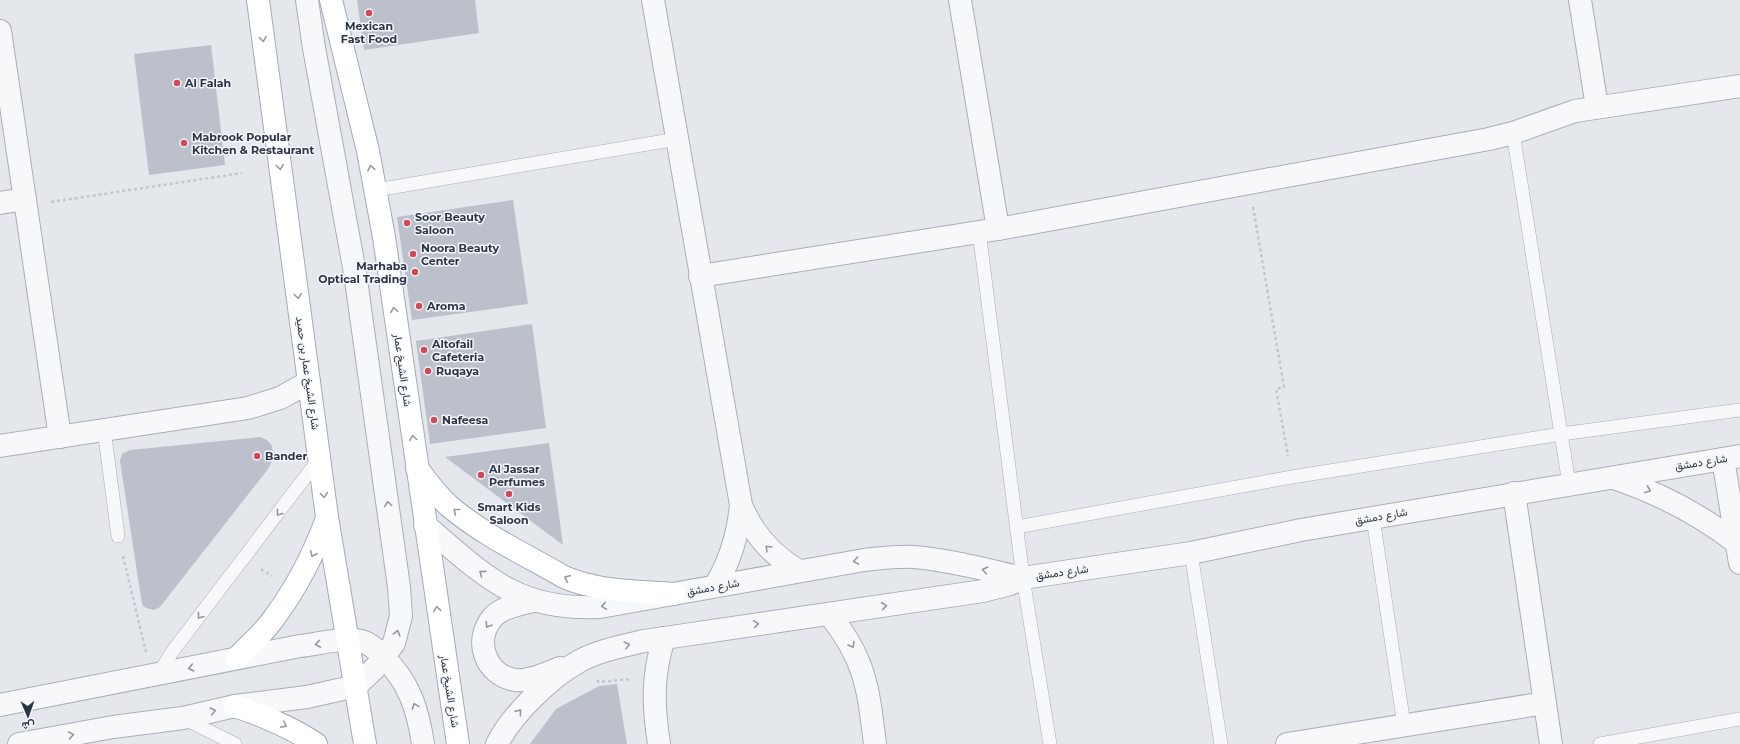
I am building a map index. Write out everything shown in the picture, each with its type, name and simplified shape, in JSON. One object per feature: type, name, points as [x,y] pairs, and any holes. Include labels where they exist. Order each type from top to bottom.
[{"type":"main road","name":"شارع الشيخ عمار بن حميد","points":[[258,0],[327,517],[349,640],[365,744]]},
{"type":"main road","name":"شارع الشيخ عمار","points":[[331,0],[368,151],[376,190],[458,744]]},
{"type":"main road","points":[[417,468],[431,487],[448,505],[465,519],[564,578],[579,584],[602,588],[674,594]]},
{"type":"main road","points":[[237,658],[274,619],[293,590],[314,553],[327,517]]},
{"type":"main road","points":[[235,706],[267,717],[298,732],[316,744]]},
{"type":"street","points":[[19,744],[114,736],[235,706],[307,697],[356,686],[377,666],[394,643],[401,616],[399,587],[355,273],[314,48],[307,0]]},
{"type":"street","points":[[653,0],[741,504],[748,521],[758,537],[784,562],[799,572]]},
{"type":"street","points":[[960,0],[989,230]]},
{"type":"street","points":[[1580,0],[1597,108]]},
{"type":"street","points":[[0,31],[60,437]]},
{"type":"street","points":[[700,276],[989,230],[1249,183],[1513,133],[1554,118],[1597,108],[1740,86]]},
{"type":"street","points":[[0,203],[25,202]]},
{"type":"street","points":[[0,446],[248,408],[280,398],[309,382]]},
{"type":"street","points":[[1732,457],[1739,547]]},
{"type":"street","name":"شارع دمشق","points":[[497,744],[513,720],[530,700],[578,662],[619,647],[664,638],[983,591],[1003,586],[1023,578],[1191,553],[1373,518],[1732,457]]},
{"type":"street","points":[[1611,477],[1665,497],[1714,526],[1739,547]]},
{"type":"street","points":[[1514,493],[1551,744]]},
{"type":"street","points":[[715,586],[731,556],[736,539],[741,504]]},
{"type":"street","name":"شارع دمشق","points":[[425,525],[484,575],[515,594],[533,601],[575,608],[600,607],[864,560],[912,557],[938,560],[1023,578]]},
{"type":"street","points":[[533,601],[509,607],[494,616],[484,630],[482,647],[487,663],[500,675],[516,680],[534,678],[578,662]]},
{"type":"street","points":[[829,614],[844,632],[856,653],[864,673],[869,694],[876,744]]},
{"type":"street","points":[[659,744],[655,717],[654,678],[658,657],[664,638]]},
{"type":"street","points":[[0,705],[300,646],[349,640],[363,642],[384,657],[402,679],[418,712],[423,744]]},
{"type":"street","points":[[1288,744],[1331,741],[1404,725],[1545,703]]},
{"type":"lane","points":[[1513,133],[1569,484]]},
{"type":"lane","points":[[376,190],[677,139]]},
{"type":"lane","points":[[989,230],[1016,527],[1050,744]]},
{"type":"lane","points":[[1016,527],[1292,477],[1561,434],[1740,410]]},
{"type":"lane","points":[[104,429],[118,536]]},
{"type":"lane","points":[[155,675],[319,459]]},
{"type":"lane","points":[[1373,518],[1404,725]]},
{"type":"lane","points":[[1191,553],[1221,744]]},
{"type":"lane","points":[[183,718],[236,744]]},
{"type":"lane","points":[[1600,744],[1740,719]]},
{"type":"path","points":[[25,202],[242,173]]},
{"type":"path","points":[[1249,183],[1284,387],[1276,389],[1292,477]]},
{"type":"path","points":[[118,536],[155,675]]},
{"type":"building","points":[[357,0],[475,0],[479,33],[364,50]]},
{"type":"building","points":[[211,45],[225,165],[149,175],[134,54]]},
{"type":"building","points":[[513,200],[528,304],[412,320],[397,217]]},
{"type":"building","points":[[532,324],[546,428],[430,444],[416,341]]},
{"type":"building","points":[[260,437],[267,440],[272,446],[273,459],[268,469],[160,607],[154,610],[143,606],[120,461],[122,454],[130,450]]},
{"type":"building","points":[[549,443],[563,545],[445,457]]},
{"type":"building","points":[[617,684],[627,744],[530,744],[556,709],[599,686]]},
{"type":"place","name":"Mexican Fast Food","points":[[369,13]]},
{"type":"place","name":"Al Falah","points":[[177,83]]},
{"type":"place","name":"Mabrook Popular Kitchen & Restaurant","points":[[184,143]]},
{"type":"place","name":"Soor Beauty Saloon","points":[[407,223]]},
{"type":"place","name":"Noora Beauty Center","points":[[413,254]]},
{"type":"place","name":"Marhaba Optical Trading","points":[[415,272]]},
{"type":"place","name":"Aroma","points":[[419,306]]},
{"type":"place","name":"Altofail Cafeteria","points":[[424,350]]},
{"type":"place","name":"Ruqaya","points":[[428,371]]},
{"type":"place","name":"Nafeesa","points":[[434,420]]},
{"type":"place","name":"Bander","points":[[257,456]]},
{"type":"place","name":"Al Jassar Perfumes","points":[[481,475]]},
{"type":"place","name":"Smart Kids Saloon","points":[[509,494]]}]
